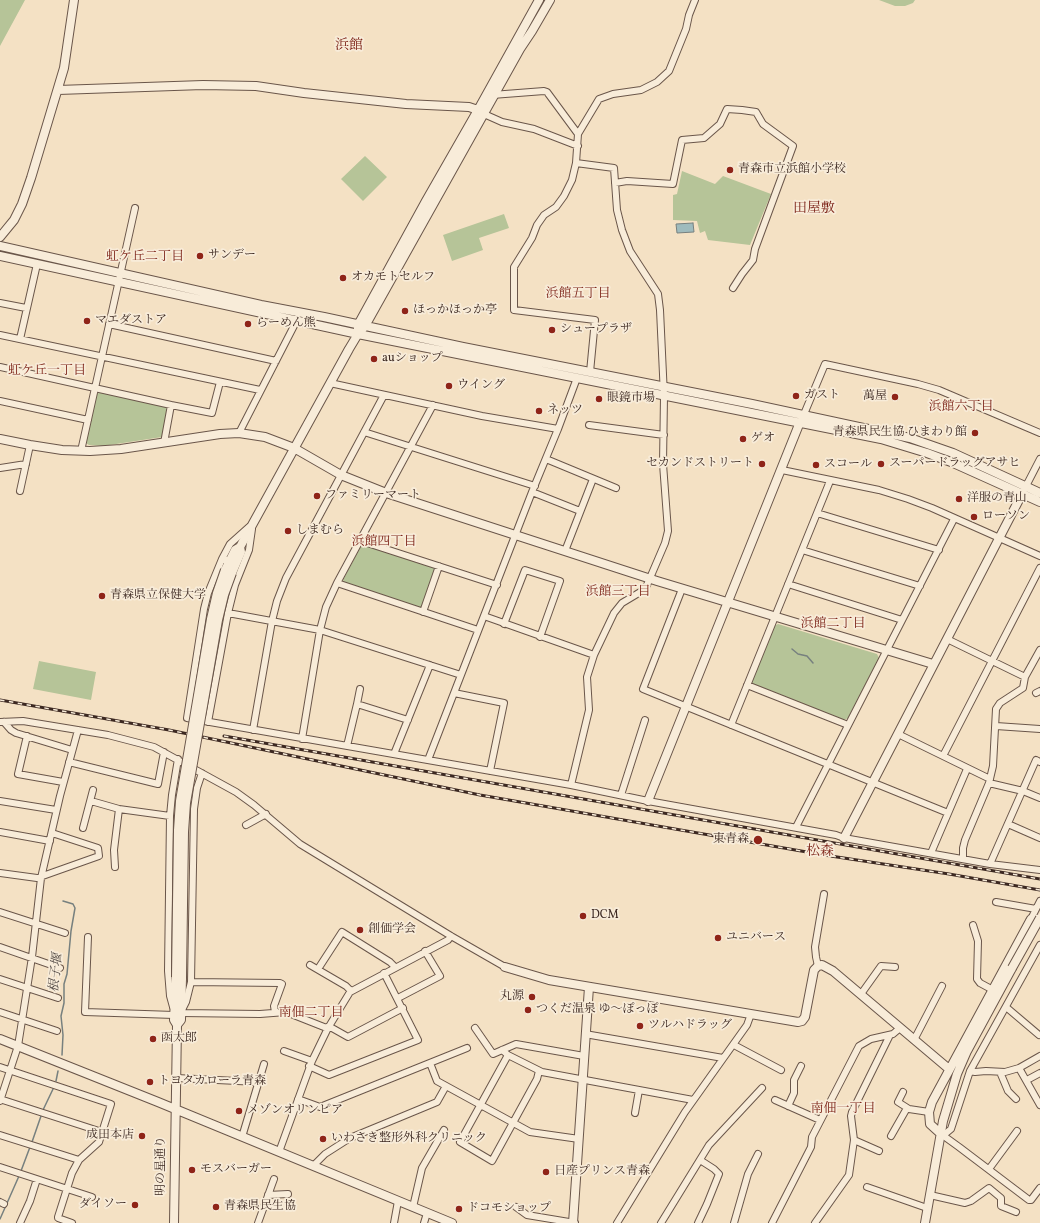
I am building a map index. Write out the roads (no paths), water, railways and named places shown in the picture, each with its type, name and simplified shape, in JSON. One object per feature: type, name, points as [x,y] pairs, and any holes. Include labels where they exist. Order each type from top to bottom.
[{"type":"street","points":[[0,237],[14,220],[22,204],[58,90],[67,51],[74,0]]},
{"type":"street","points":[[491,95],[539,0]]},
{"type":"street","points":[[550,0],[426,201],[361,325],[358,334],[240,547],[235,550],[226,560],[210,587],[204,609],[187,718],[571,785],[648,801],[836,834],[844,838],[990,864],[1040,870]]},
{"type":"street","points":[[590,372],[595,320],[514,310],[514,267],[544,215],[556,207],[564,196],[572,180],[576,163],[578,134],[599,99],[613,94],[641,90],[657,82],[669,71],[686,29],[689,15],[695,0]]},
{"type":"street","points":[[58,90],[203,85],[256,86],[389,102],[469,107],[502,122],[534,129],[578,146]]},
{"type":"street","points":[[491,95],[547,92],[578,134]]},
{"type":"street","points":[[615,183],[627,181],[673,184],[682,140],[704,138],[720,124],[727,109],[756,112],[763,124],[793,146],[755,249],[753,260],[732,288]]},
{"type":"street","points":[[571,785],[589,710],[587,677],[594,655],[614,613],[622,603],[642,591],[647,585],[665,543],[668,531],[663,464],[664,386],[658,294],[630,251],[622,230],[617,210],[614,168],[576,163]]},
{"type":"street","points":[[81,451],[135,208]]},
{"type":"street","points":[[0,246],[261,305],[664,386],[881,439],[927,453],[1024,490],[1040,492]]},
{"type":"street","points":[[0,256],[358,334],[664,396],[802,419]]},
{"type":"street","points":[[20,339],[36,264]]},
{"type":"street","points":[[0,303],[26,308]]},
{"type":"street","points":[[239,433],[296,320]]},
{"type":"street","points":[[109,324],[276,360]]},
{"type":"street","points":[[0,335],[260,390]]},
{"type":"street","points":[[648,801],[825,364],[939,390],[1040,433]]},
{"type":"street","points":[[0,367],[212,414],[220,382]]},
{"type":"street","points":[[428,760],[577,378]]},
{"type":"street","points":[[330,383],[482,416],[558,430]]},
{"type":"street","points":[[253,730],[277,600],[286,578],[384,395]]},
{"type":"street","points":[[0,400],[88,420]]},
{"type":"street","points":[[164,443],[171,405]]},
{"type":"street","points":[[302,739],[320,630],[326,607],[433,405]]},
{"type":"street","points":[[589,424],[664,435]]},
{"type":"street","points":[[364,432],[411,446],[533,489],[580,512]]},
{"type":"street","points":[[0,439],[62,450],[81,451],[120,449],[220,434],[239,433],[265,437],[294,448],[341,475],[386,493],[682,589],[933,664]]},
{"type":"street","points":[[20,490],[30,445]]},
{"type":"street","points":[[546,459],[616,488]]},
{"type":"street","points":[[844,838],[1040,459]]},
{"type":"street","points":[[0,468],[26,464]]},
{"type":"street","points":[[782,470],[879,490],[908,499],[1040,556]]},
{"type":"street","points":[[565,551],[593,479]]},
{"type":"street","points":[[731,725],[830,481]]},
{"type":"street","points":[[1024,490],[1040,502]]},
{"type":"street","points":[[817,513],[939,550]]},
{"type":"street","points":[[796,827],[954,519]]},
{"type":"street","points":[[228,572],[226,560],[230,544],[252,525]]},
{"type":"street","points":[[208,722],[228,613],[235,585],[249,550],[252,525]]},
{"type":"street","points":[[361,541],[497,585]]},
{"type":"street","points":[[228,572],[241,552],[240,547]]},
{"type":"street","points":[[802,550],[920,586]]},
{"type":"street","points":[[423,612],[438,566]]},
{"type":"street","points":[[943,756],[1040,568]]},
{"type":"street","points":[[504,624],[525,570],[560,581],[540,637]]},
{"type":"street","name":"明の星通り","points":[[174,1223],[177,1025],[174,1020],[178,1012],[179,977],[178,830],[180,802],[217,593],[228,572]]},
{"type":"street","points":[[337,584],[478,630]]},
{"type":"street","points":[[788,584],[902,620]]},
{"type":"street","points":[[682,589],[643,689],[948,813]]},
{"type":"street","points":[[228,613],[320,630],[461,675]]},
{"type":"street","points":[[484,616],[594,655]]},
{"type":"street","points":[[947,639],[1025,677]]},
{"type":"street","points":[[963,859],[962,848],[989,781],[993,766],[996,709],[1000,703],[1023,688],[1025,677],[1040,650]]},
{"type":"street","points":[[394,754],[430,665]]},
{"type":"street","points":[[747,685],[848,725]]},
{"type":"street","points":[[347,746],[360,689]]},
{"type":"street","points":[[454,693],[504,703],[490,771]]},
{"type":"street","points":[[357,704],[408,720]]},
{"type":"street","points":[[621,795],[645,720]]},
{"type":"street","points":[[2,722],[23,721],[78,730],[108,735],[154,747],[236,792],[266,814],[300,844],[451,936],[505,967],[541,978],[795,1022],[802,1021],[806,1014],[814,970],[818,966],[822,965],[827,967],[861,994],[950,1069]]},
{"type":"street","points":[[2,722],[11,730],[72,750]]},
{"type":"street","points":[[996,726],[1040,729]]},
{"type":"street","points":[[78,730],[63,782],[41,878],[32,957],[18,1046],[0,1100],[102,1132]]},
{"type":"street","points":[[898,734],[967,768],[989,781],[1023,791],[1040,798]]},
{"type":"street","points":[[27,736],[18,774],[63,782]]},
{"type":"street","points":[[69,762],[158,784],[164,752]]},
{"type":"street","points":[[178,760],[170,816],[168,971],[170,996],[178,1012]]},
{"type":"street","points":[[990,864],[1036,760],[1040,762]]},
{"type":"street","points":[[931,853],[967,768]]},
{"type":"street","points":[[178,1012],[186,1002],[191,982],[194,809],[197,788],[202,773]]},
{"type":"street","points":[[83,828],[94,790]]},
{"type":"street","points":[[0,801],[56,810]]},
{"type":"street","points":[[91,801],[119,809],[170,816]]},
{"type":"street","points":[[114,867],[114,850],[119,809]]},
{"type":"street","points":[[246,825],[266,814]]},
{"type":"street","points":[[1008,824],[1040,838]]},
{"type":"street","points":[[0,832],[50,841]]},
{"type":"street","points":[[0,873],[41,878],[99,856],[98,848],[52,833]]},
{"type":"street","points":[[818,966],[815,947],[824,894]]},
{"type":"street","points":[[924,1223],[947,1102],[962,1061],[1037,919],[1036,909],[1040,900]]},
{"type":"street","points":[[996,902],[1036,909]]},
{"type":"street","points":[[0,912],[65,932]]},
{"type":"street","points":[[1037,919],[992,990],[932,1102],[929,1112],[930,1124],[941,1134],[1029,1200],[1040,1188]]},
{"type":"street","points":[[973,925],[978,941],[977,979],[980,983],[992,990]]},
{"type":"street","points":[[318,969],[342,932],[390,962],[395,967]]},
{"type":"street","points":[[279,1152],[310,1064],[328,1028],[351,991],[448,940],[451,936]]},
{"type":"street","points":[[88,937],[85,1012],[260,1014],[289,1012],[348,1037],[403,1008]]},
{"type":"street","points":[[941,1134],[949,1132],[952,1127],[970,1071],[1006,1007],[1038,957],[1040,945]]},
{"type":"street","points":[[0,947],[60,968]]},
{"type":"street","points":[[398,998],[440,976],[425,951]]},
{"type":"street","points":[[310,964],[346,986],[351,991]]},
{"type":"street","points":[[861,994],[881,966],[895,967]]},
{"type":"street","points":[[284,1051],[329,1075],[418,1040],[384,973]]},
{"type":"street","points":[[0,979],[58,998]]},
{"type":"street","points":[[191,982],[280,983],[282,984],[274,1006],[275,1012]]},
{"type":"street","points":[[914,1040],[942,986]]},
{"type":"street","points":[[516,1207],[526,1215],[574,1223],[589,987]]},
{"type":"street","points":[[1006,1007],[1038,1035]]},
{"type":"street","points":[[0,1012],[57,1031]]},
{"type":"street","points":[[617,1223],[693,1100],[747,1025],[751,1014]]},
{"type":"street","points":[[475,1028],[492,1054],[516,1044],[584,1056]]},
{"type":"street","points":[[772,1223],[811,1147],[812,1137],[820,1120],[859,1046],[871,1039],[890,1035],[900,1028]]},
{"type":"street","points":[[585,1034],[723,1058]]},
{"type":"street","points":[[815,1223],[849,1175],[854,1140],[851,1116],[852,1112],[890,1035]]},
{"type":"street","points":[[0,1039],[452,1223]]},
{"type":"street","points":[[734,1045],[781,1070]]},
{"type":"street","points":[[298,1099],[320,1107],[467,1048]]},
{"type":"street","points":[[502,1050],[508,1055],[539,1071],[693,1100]]},
{"type":"street","points":[[508,1055],[460,1143],[492,1161],[537,1079],[539,1071]]},
{"type":"street","points":[[970,1071],[1000,1072],[1019,1068],[1040,1056]]},
{"type":"street","points":[[430,1063],[436,1080],[513,1123],[532,1132],[579,1139]]},
{"type":"street","points":[[242,1137],[264,1064]]},
{"type":"street","points":[[788,1106],[794,1093],[794,1080],[801,1066]]},
{"type":"street","points":[[0,1067],[110,1103],[98,1144],[79,1160],[74,1167],[67,1188],[58,1218],[72,1223]]},
{"type":"street","points":[[1019,1068],[1040,1106]]},
{"type":"street","points":[[1000,1072],[1008,1091],[1016,1099]]},
{"type":"street","points":[[1027,1080],[1040,1073]]},
{"type":"street","points":[[176,1078],[258,1082]]},
{"type":"street","points":[[313,1166],[325,1154],[350,1138],[437,1102],[446,1086]]},
{"type":"street","points":[[661,1223],[712,1142],[762,1088]]},
{"type":"street","points":[[635,1114],[639,1090]]},
{"type":"street","points":[[903,1092],[897,1102],[907,1108],[929,1112]]},
{"type":"street","points":[[775,1100],[820,1120]]},
{"type":"street","points":[[891,1136],[907,1108]]},
{"type":"street","points":[[413,1207],[422,1168],[444,1130]]},
{"type":"street","points":[[989,1169],[1017,1131]]},
{"type":"street","points":[[0,1135],[79,1160]]},
{"type":"street","points":[[854,1140],[879,1151]]},
{"type":"street","points":[[734,1223],[748,1174],[758,1154]]},
{"type":"street","points":[[698,1223],[719,1174],[700,1160]]},
{"type":"street","points":[[0,1167],[92,1197]]},
{"type":"street","points":[[20,1223],[30,1201],[37,1179]]},
{"type":"street","points":[[258,1223],[274,1179]]},
{"type":"street","points":[[866,1187],[928,1208]]},
{"type":"street","points":[[930,1195],[965,1203],[971,1201],[989,1188],[1001,1198],[1001,1206],[1016,1212]]},
{"type":"street","points":[[268,1195],[288,1194]]},
{"type":"street","points":[[394,1223],[398,1201]]},
{"type":"street","points":[[424,1223],[427,1213]]},
{"type":"water","points":[[693,223],[694,232],[677,233],[676,224]]},
{"type":"waterway","points":[[792,649],[798,654],[807,656],[813,663]]},
{"type":"waterway","name":"根子堰","points":[[62,1055],[63,1035],[61,1016],[64,1003],[64,984],[67,974],[71,931],[75,908],[73,904],[63,901]]},
{"type":"waterway","name":"根子堰","points":[[56,1081],[58,1071]]},
{"type":"waterway","name":"根子堰","points":[[43,1110],[54,1087]]},
{"type":"waterway","name":"根子堰","points":[[32,1142],[41,1116]]},
{"type":"waterway","name":"根子堰","points":[[21,1171],[30,1147]]},
{"type":"waterway","name":"根子堰","points":[[0,1219],[19,1176]]},
{"type":"railway","points":[[0,700],[169,730],[480,795],[824,855],[949,874],[1040,890]]},
{"type":"railway","points":[[224,736],[1040,879]]},
{"type":"place","name":"青森市立浜館小学校","points":[[730,170]]},
{"type":"place","name":"サンデー","points":[[200,256]]},
{"type":"place","name":"オカモトセルフ","points":[[343,278]]},
{"type":"place","name":"ほっかほっか亭","points":[[405,311]]},
{"type":"place","name":"マエダストア","points":[[87,321]]},
{"type":"place","name":"らーめん熊","points":[[248,324]]},
{"type":"place","name":"シュープラザ","points":[[552,330]]},
{"type":"place","name":"auショップ","points":[[374,359]]},
{"type":"place","name":"ウイング","points":[[449,386]]},
{"type":"place","name":"ガスト","points":[[796,396]]},
{"type":"place","name":"萬屋","points":[[895,397]]},
{"type":"place","name":"眼鏡市場","points":[[599,399]]},
{"type":"place","name":"ネッツ","points":[[539,411]]},
{"type":"place","name":"青森県民生協 ひまわり館","points":[[975,433]]},
{"type":"place","name":"ゲオ","points":[[743,439]]},
{"type":"place","name":"セカンドストリート","points":[[762,464]]},
{"type":"place","name":"スーパードラッグアサヒ","points":[[881,464]]},
{"type":"place","name":"スコール","points":[[816,465]]},
{"type":"place","name":"ファミリーマート","points":[[317,496]]},
{"type":"place","name":"洋服の青山","points":[[959,499]]},
{"type":"place","name":"ローソン","points":[[974,517]]},
{"type":"place","name":"しまむら","points":[[288,531]]},
{"type":"place","name":"青森県立保健大学","points":[[102,596]]},
{"type":"place","name":"東青森","points":[[758,840]]},
{"type":"place","name":"DCM","points":[[583,916]]},
{"type":"place","name":"創価学会","points":[[360,930]]},
{"type":"place","name":"ユニバース","points":[[718,938]]},
{"type":"place","name":"丸源","points":[[532,997]]},
{"type":"place","name":"つくだ温泉 ゆ～ぽっぽ","points":[[528,1010]]},
{"type":"place","name":"ツルハドラッグ","points":[[640,1026]]},
{"type":"place","name":"函太郎","points":[[153,1039]]},
{"type":"place","name":"トヨタカローラ青森","points":[[150,1082]]},
{"type":"place","name":"メゾンオリンピア","points":[[239,1111]]},
{"type":"place","name":"成田本店","points":[[142,1136]]},
{"type":"place","name":"いわさき整形外科クリニック","points":[[323,1139]]},
{"type":"place","name":"モスバーガー","points":[[192,1170]]},
{"type":"place","name":"日産プリンス青森","points":[[546,1172]]},
{"type":"place","name":"ダイソー","points":[[135,1205]]},
{"type":"place","name":"青森県民生協","points":[[216,1207]]},
{"type":"place","name":"ドコモショップ","points":[[459,1209]]},
{"type":"district","name":"浜館","points":[[349,46]]},
{"type":"district","name":"田屋敷","points":[[814,209]]},
{"type":"district","name":"虹ケ丘二丁目","points":[[145,258]]},
{"type":"district","name":"浜館五丁目","points":[[578,295]]},
{"type":"district","name":"虹ケ丘一丁目","points":[[47,372]]},
{"type":"district","name":"浜館六丁目","points":[[961,408]]},
{"type":"district","name":"浜館四丁目","points":[[384,543]]},
{"type":"district","name":"浜館三丁目","points":[[618,593]]},
{"type":"district","name":"浜館二丁目","points":[[833,625]]},
{"type":"district","name":"松森","points":[[820,852]]},
{"type":"district","name":"南佃二丁目","points":[[311,1014]]},
{"type":"district","name":"南佃一丁目","points":[[843,1110]]}]
